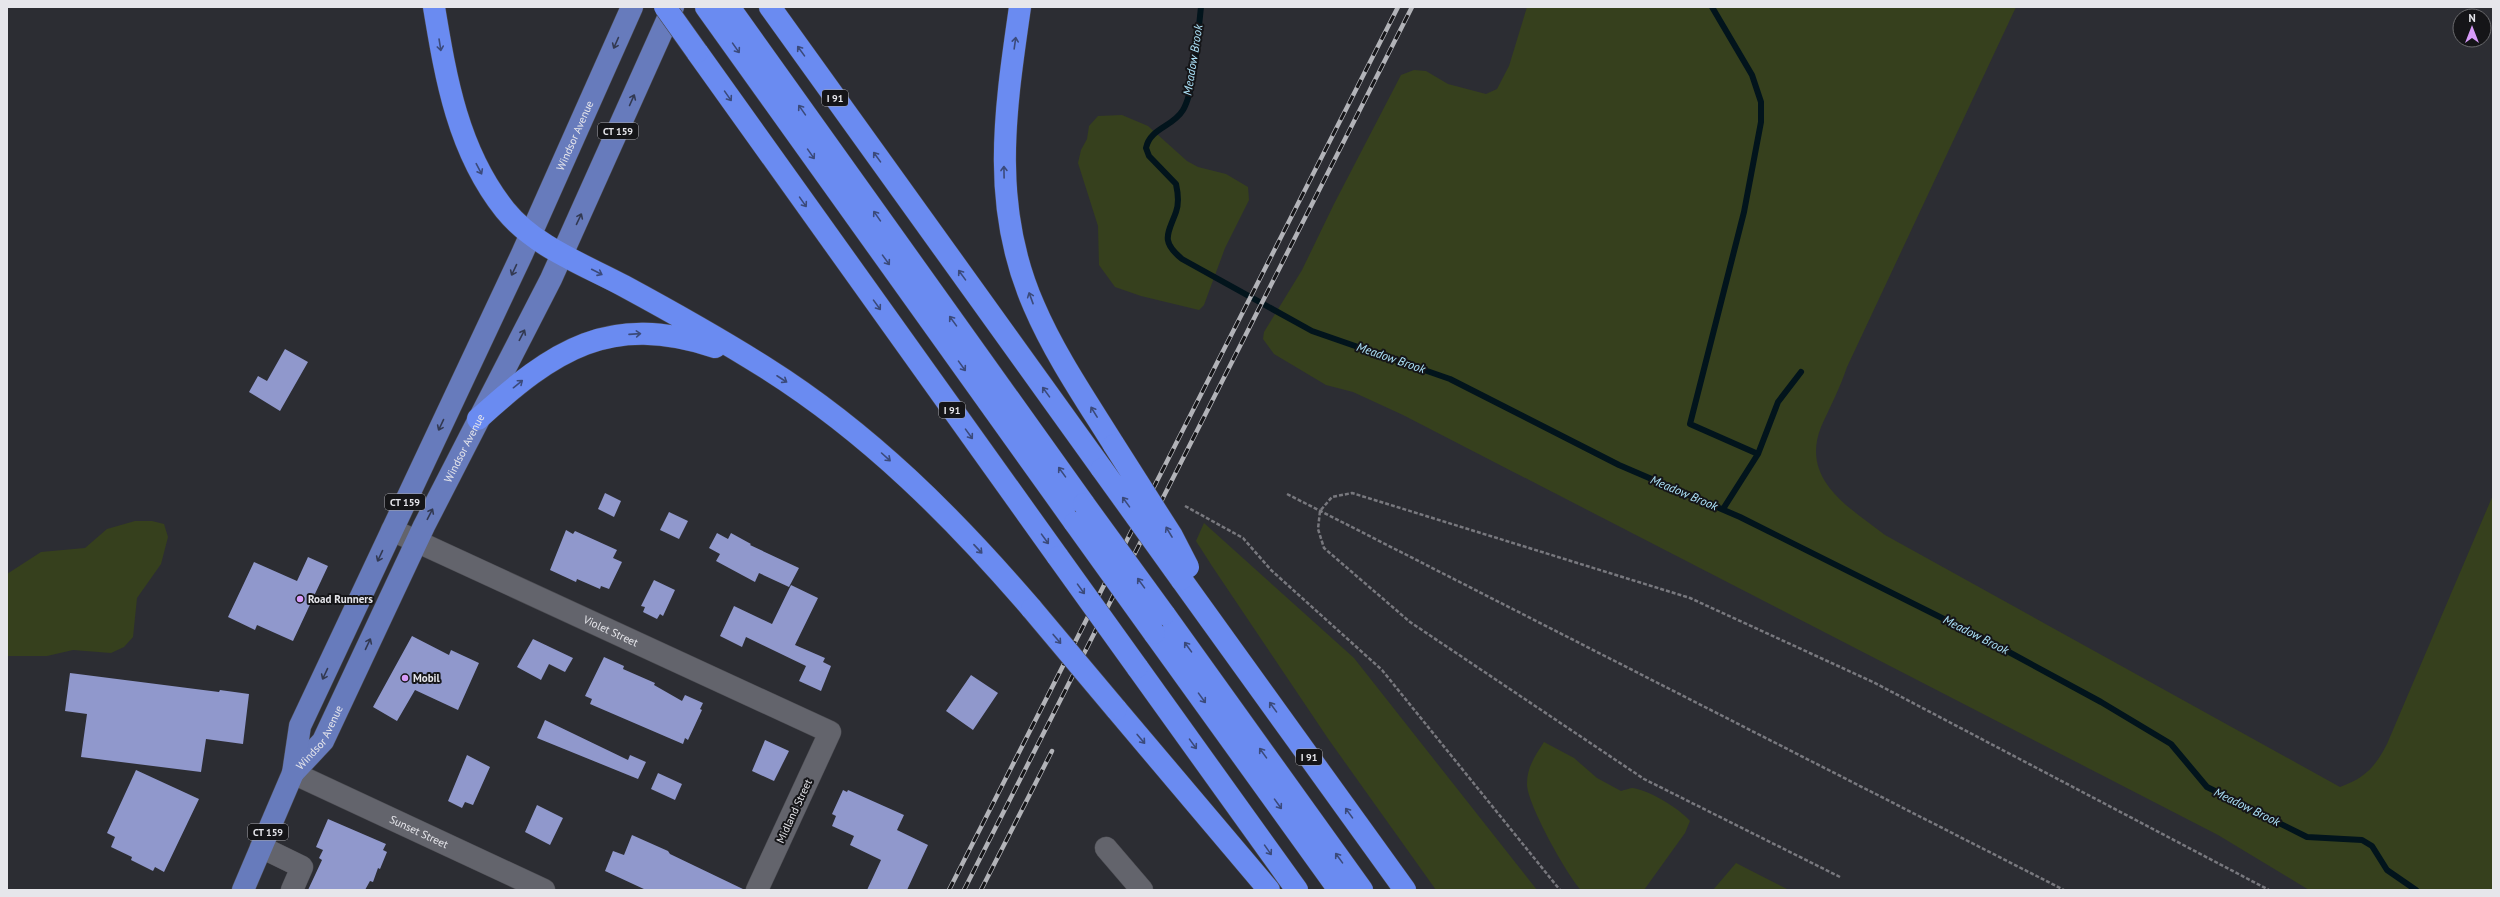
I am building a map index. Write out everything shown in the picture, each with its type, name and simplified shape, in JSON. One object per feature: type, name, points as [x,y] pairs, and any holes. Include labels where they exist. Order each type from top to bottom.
[{"type":"highway","points":[[434,7],[451,100],[464,139],[493,192],[512,218],[530,234],[563,254],[636,292],[764,367],[836,416],[886,457],[957,526],[1032,609],[1269,890]]},
{"type":"highway","name":"I 91","points":[[665,7],[1297,890]]},
{"type":"highway","name":"I 91","points":[[770,7],[1102,469],[1184,573],[1213,624],[1405,890]]},
{"type":"highway","points":[[1020,7],[1004,141],[1005,189],[1012,237],[1024,279],[1044,328],[1114,445],[1165,525],[1184,573]]},
{"type":"highway","points":[[716,10],[1159,623],[1362,890]]},
{"type":"highway","points":[[478,419],[514,388],[554,358],[583,343],[613,336],[647,333],[676,336],[714,347],[764,367]]},
{"type":"highway","points":[[1159,623],[1339,890]]},
{"type":"main road","name":"Windsor Avenue","points":[[293,773],[300,726],[530,234],[632,7]]},
{"type":"main road","name":"Windsor Avenue","points":[[293,773],[322,741],[417,542],[478,419],[563,254],[673,7]]},
{"type":"main road","points":[[450,406],[478,419]]},
{"type":"main road","points":[[365,586],[391,596]]},
{"type":"main road","name":"CT 159","points":[[242,890],[293,773]]},
{"type":"street","name":"Violet Street","points":[[392,530],[830,732]]},
{"type":"street","name":"Midland Street","points":[[757,890],[830,732]]},
{"type":"street","name":"Sunset Street","points":[[293,773],[544,890]]},
{"type":"street","points":[[261,847],[302,867],[292,890]]},
{"type":"street","points":[[1106,848],[1142,890]]},
{"type":"path","points":[[1840,877],[1644,779],[1410,622],[1324,548],[1318,529],[1320,511],[1332,497],[1352,492],[1690,598],[1873,682],[2269,890]]},
{"type":"path","points":[[1287,494],[2064,890]]},
{"type":"path","points":[[1186,506],[1243,538],[1271,570],[1382,670],[1560,890]]},
{"type":"green space","points":[[1527,7],[2016,7],[1847,367],[1821,427],[1816,446],[1817,462],[1823,477],[1832,491],[1844,503],[1885,535],[2340,787],[2363,776],[2378,759],[2387,744],[2493,495],[2493,890],[2309,890],[2218,835],[1403,415],[1353,392],[1326,385],[1274,354],[1263,339],[1264,332],[1302,270],[1334,204],[1401,75],[1414,70],[1426,71],[1448,84],[1486,94],[1497,89],[1509,66]]},
{"type":"green space","points":[[1122,115],[1148,126],[1187,161],[1198,167],[1226,174],[1248,187],[1249,200],[1225,248],[1204,305],[1199,310],[1141,296],[1115,287],[1099,265],[1098,226],[1078,163],[1081,150],[1087,139],[1089,126],[1098,116]]},
{"type":"green space","points":[[135,521],[152,521],[164,524],[168,537],[161,564],[137,598],[133,637],[124,647],[111,653],[73,650],[47,656],[7,656],[7,574],[41,552],[85,548],[107,529]]},
{"type":"green space","points":[[1204,523],[1354,658],[1537,890],[1436,890],[1329,740],[1196,541]]},
{"type":"green space","points":[[1544,742],[1574,758],[1597,778],[1621,791],[1633,788],[1656,796],[1679,811],[1690,821],[1685,833],[1644,890],[1581,890],[1575,882],[1540,822],[1529,794],[1527,784],[1528,772]]},
{"type":"green space","points":[[1736,863],[1789,890],[1713,890]]},
{"type":"building","points":[[285,349],[308,362],[280,411],[249,392],[258,376],[267,381]]},
{"type":"building","points":[[605,493],[621,501],[614,517],[598,509]]},
{"type":"building","points":[[669,512],[688,521],[679,539],[660,530]]},
{"type":"building","points":[[566,530],[573,534],[575,531],[617,550],[613,558],[622,562],[609,589],[601,586],[600,589],[577,579],[576,582],[550,570]]},
{"type":"building","points":[[717,533],[728,539],[731,533],[751,544],[750,545],[799,568],[789,587],[759,573],[755,582],[716,561],[720,554],[709,548]]},
{"type":"building","points":[[308,557],[328,566],[293,641],[257,625],[255,630],[228,617],[254,562],[297,581]]},
{"type":"building","points":[[654,580],[675,590],[663,616],[660,614],[657,619],[643,612],[645,607],[641,606]]},
{"type":"building","points":[[791,585],[818,598],[795,645],[825,658],[823,662],[831,666],[821,691],[799,681],[806,666],[746,637],[742,647],[720,636],[734,606],[772,624]]},
{"type":"building","points":[[412,636],[449,655],[451,650],[479,663],[458,710],[415,690],[397,721],[373,707]]},
{"type":"building","points":[[533,639],[573,658],[565,672],[549,664],[541,680],[517,667]]},
{"type":"building","points":[[604,657],[624,666],[623,669],[655,683],[654,685],[682,701],[685,695],[703,703],[700,709],[702,710],[688,740],[685,738],[683,744],[590,704],[592,699],[585,696]]},
{"type":"building","points":[[70,673],[219,692],[220,690],[249,694],[243,744],[206,739],[201,772],[81,757],[87,714],[65,711]]},
{"type":"building","points":[[971,675],[998,693],[973,730],[946,711]]},
{"type":"building","points":[[545,720],[628,760],[630,755],[646,762],[638,779],[537,738]]},
{"type":"building","points":[[765,740],[789,751],[774,781],[752,771]]},
{"type":"building","points":[[467,755],[490,767],[473,805],[465,802],[462,808],[448,801]]},
{"type":"building","points":[[136,770],[199,799],[164,872],[155,867],[153,871],[131,860],[132,857],[111,847],[115,837],[107,833]]},
{"type":"building","points":[[658,773],[682,784],[675,800],[651,789]]},
{"type":"building","points":[[843,790],[847,792],[848,790],[904,815],[897,830],[928,845],[907,890],[867,890],[881,860],[850,845],[854,836],[832,826],[836,816],[832,814]]},
{"type":"building","points":[[537,805],[563,818],[550,845],[525,832]]},
{"type":"building","points":[[328,819],[386,844],[383,850],[387,852],[380,869],[378,868],[373,882],[370,881],[365,890],[308,890],[322,860],[319,858],[323,850],[316,847]]},
{"type":"building","points":[[632,835],[668,851],[670,854],[745,890],[646,890],[605,871],[613,851],[624,855]]},
{"type":"waterway","name":"Meadow Brook","points":[[1201,7],[1193,75],[1187,101],[1179,116],[1152,136],[1148,141],[1146,148],[1149,156],[1176,184],[1178,206],[1169,232],[1168,242],[1175,253],[1182,259],[1312,331],[1450,379],[1619,465],[1740,517],[1996,645],[2101,702],[2171,744],[2207,787],[2307,837],[2362,840],[2372,846],[2387,870],[2416,890]]},
{"type":"waterway","points":[[1712,7],[1752,75],[1761,102],[1761,122],[1744,212],[1690,424],[1758,454],[1723,509]]},
{"type":"waterway","points":[[1758,454],[1778,402],[1801,372]]},
{"type":"railway","points":[[949,890],[1398,7]]},
{"type":"railway","points":[[964,890],[1412,7]]},
{"type":"railway","points":[[981,890],[1052,751]]},
{"type":"place","name":"Road Runners","points":[[300,599]]},
{"type":"place","name":"Mobil","points":[[405,678]]}]
